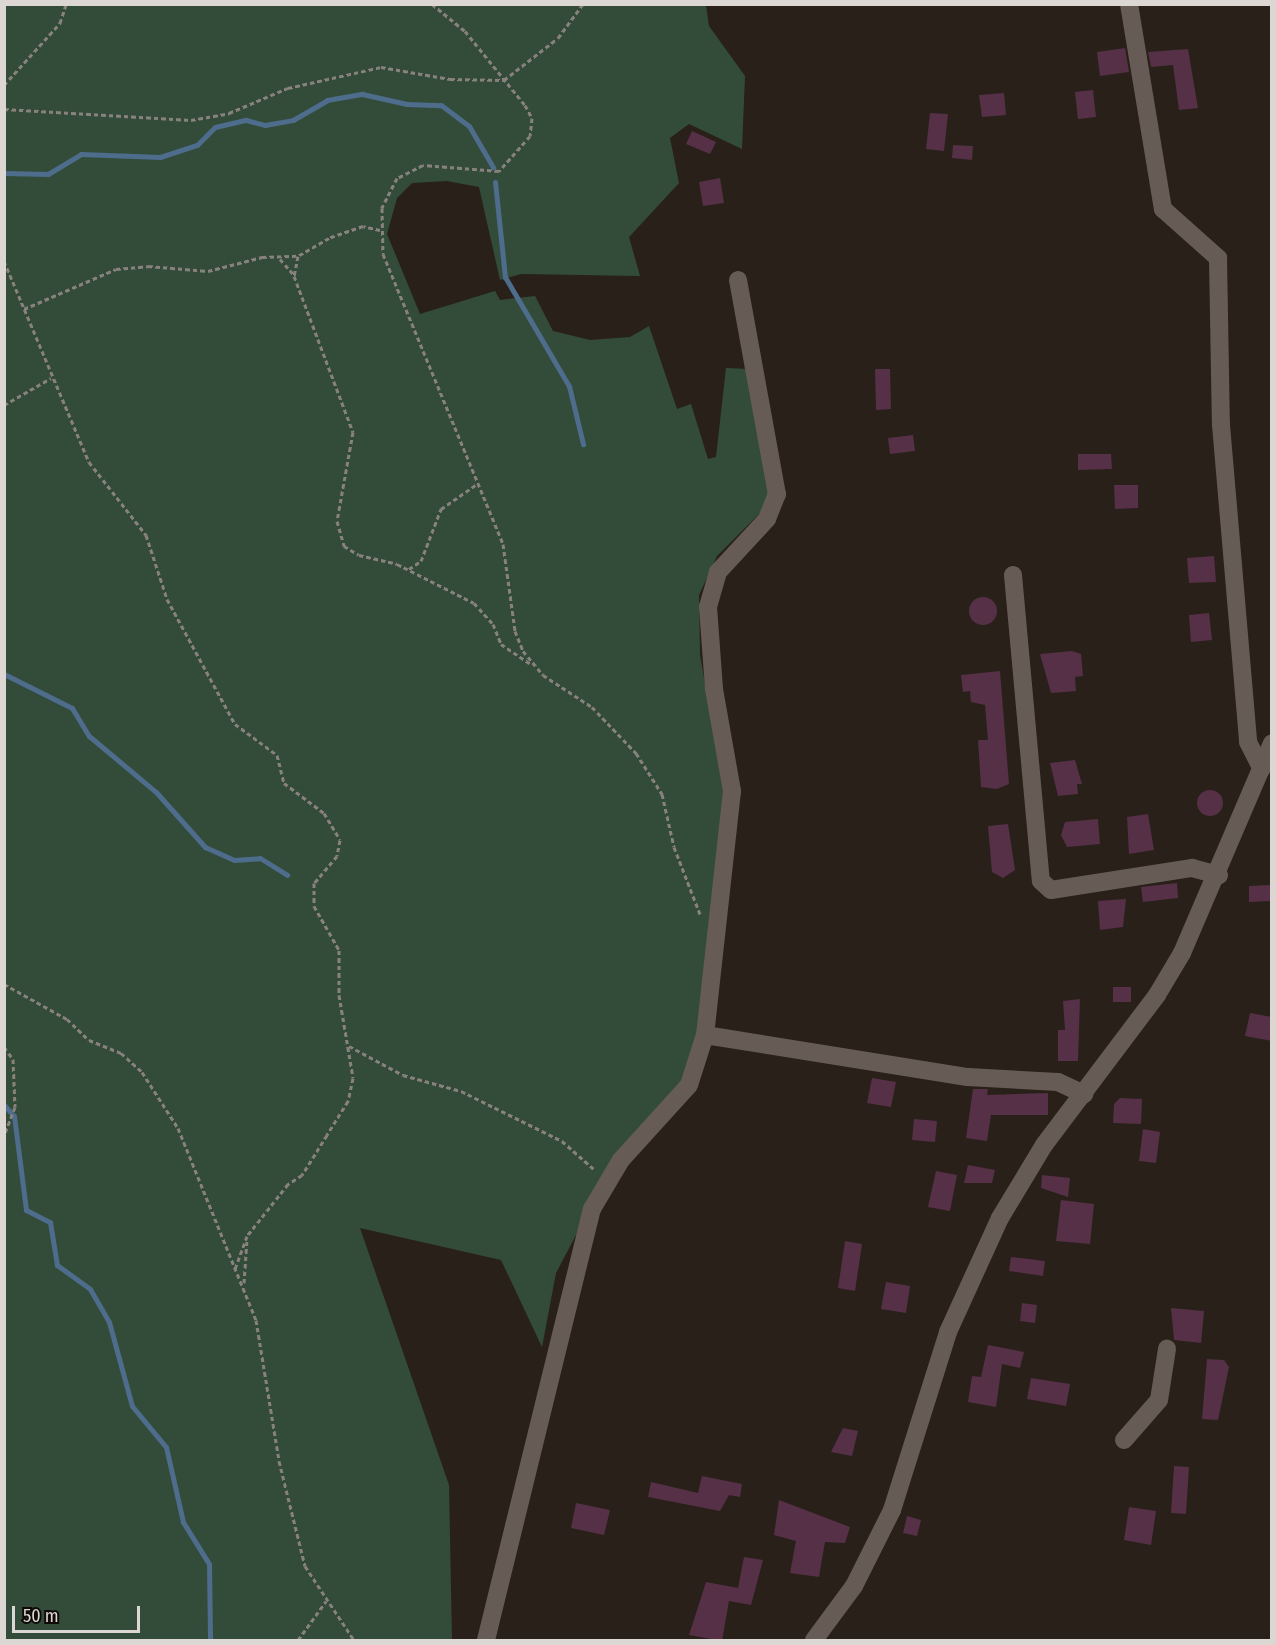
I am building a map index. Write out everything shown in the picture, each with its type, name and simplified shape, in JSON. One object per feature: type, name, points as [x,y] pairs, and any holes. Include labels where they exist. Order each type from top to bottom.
[{"type":"street","points":[[1129,4],[1163,209],[1218,258],[1224,460],[1248,742],[1262,769]]},
{"type":"street","points":[[486,1641],[581,1243],[608,1179],[689,1085],[705,1035],[732,791],[714,689],[708,607],[718,572],[767,519],[777,494],[738,280]]},
{"type":"street","points":[[1013,575],[1041,881],[1051,890],[1192,868],[1219,875]]},
{"type":"street","points":[[814,1641],[854,1586],[883,1531],[948,1332],[1000,1218],[1026,1172],[1157,995],[1219,875],[1272,743]]},
{"type":"street","points":[[705,1035],[968,1077],[1058,1082],[1084,1094]]},
{"type":"street","points":[[1124,1440],[1159,1400],[1167,1349]]},
{"type":"path","points":[[4,85],[60,23],[66,4]]},
{"type":"path","points":[[432,4],[465,31],[504,80],[532,118],[530,136],[512,160],[489,174],[435,166],[408,170],[383,199],[380,230],[388,270],[503,544],[514,631],[536,667]]},
{"type":"path","points":[[4,109],[191,120],[229,113],[288,88],[381,67],[450,79],[504,80],[558,38],[583,4]]},
{"type":"path","points":[[24,309],[116,269],[148,266],[208,271],[262,257],[298,256],[346,230],[380,230]]},
{"type":"path","points":[[294,276],[298,256]]},
{"type":"path","points":[[279,258],[294,276],[353,432],[337,521],[344,546],[409,569],[474,603],[493,624],[501,644],[592,707],[636,753],[662,794],[687,885],[714,939]]},
{"type":"path","points":[[4,261],[88,462],[146,535],[167,599],[194,639],[235,724],[277,755],[292,794],[335,826],[340,840],[336,856],[314,884],[314,906],[339,950],[339,995],[353,1078],[348,1101],[302,1175],[288,1184],[247,1236],[235,1269]]},
{"type":"path","points":[[4,405],[51,378]]},
{"type":"path","points":[[409,569],[421,561],[441,509],[477,483]]},
{"type":"path","points":[[4,984],[67,1019],[89,1040],[121,1053],[142,1072],[202,1175],[218,1234],[244,1285],[256,1320],[279,1461],[305,1566],[354,1641]]},
{"type":"path","points":[[349,1046],[403,1076],[461,1090],[562,1141],[608,1179]]},
{"type":"path","points":[[4,1047],[13,1059],[15,1107],[4,1136]]},
{"type":"path","points":[[244,1285],[247,1236]]},
{"type":"path","points":[[298,1641],[326,1601]]},
{"type":"green space","points":[[5,5],[706,5],[709,26],[745,76],[742,149],[689,124],[670,138],[679,183],[629,237],[640,276],[521,274],[500,280],[479,187],[447,181],[412,183],[397,198],[387,234],[420,314],[495,291],[500,300],[535,296],[553,331],[590,340],[630,337],[649,326],[677,409],[691,404],[708,459],[716,457],[726,368],[749,369],[772,501],[717,556],[699,595],[700,655],[725,799],[693,1067],[616,1159],[556,1273],[542,1347],[501,1260],[360,1228],[449,1485],[452,1640],[5,1640]]},
{"type":"building","points":[[1125,48],[1129,72],[1100,76],[1097,52]]},
{"type":"building","points":[[1188,49],[1198,108],[1179,110],[1173,65],[1151,67],[1148,52]]},
{"type":"building","points":[[1093,90],[1096,117],[1078,119],[1075,92]]},
{"type":"building","points":[[1004,93],[1006,115],[982,117],[979,95]]},
{"type":"building","points":[[930,113],[948,114],[944,151],[926,149]]},
{"type":"building","points":[[692,131],[716,142],[710,154],[686,144]]},
{"type":"building","points":[[953,145],[973,146],[972,160],[952,158]]},
{"type":"building","points":[[720,178],[724,203],[703,206],[699,182]]},
{"type":"building","points":[[875,369],[890,369],[891,409],[876,410]]},
{"type":"building","points":[[913,435],[915,451],[890,454],[888,438]]},
{"type":"building","points":[[1078,454],[1111,454],[1112,469],[1078,470]]},
{"type":"building","points":[[1114,485],[1138,485],[1138,508],[1115,509]]},
{"type":"building","points":[[1214,556],[1216,582],[1189,583],[1187,558]]},
{"type":"building","points":[[983,597],[993,601],[997,611],[993,621],[983,625],[973,621],[969,611],[973,601]]},
{"type":"building","points":[[1209,613],[1212,640],[1191,642],[1189,615]]},
{"type":"building","points":[[1072,651],[1081,654],[1083,676],[1075,677],[1076,691],[1051,693],[1040,654]]},
{"type":"building","points":[[1000,671],[1009,784],[997,789],[981,787],[978,740],[988,740],[985,705],[971,702],[970,691],[963,692],[961,675]]},
{"type":"building","points":[[1075,760],[1082,784],[1077,784],[1078,794],[1058,796],[1050,763]]},
{"type":"building","points":[[1210,790],[1219,794],[1223,803],[1219,812],[1210,816],[1201,812],[1197,803],[1201,794]]},
{"type":"building","points":[[1148,814],[1154,850],[1129,854],[1127,817]]},
{"type":"building","points":[[1098,819],[1100,844],[1067,847],[1061,835],[1065,822]]},
{"type":"building","points":[[1008,824],[1015,870],[1003,878],[992,872],[988,826]]},
{"type":"building","points":[[1177,883],[1178,898],[1143,902],[1141,887]]},
{"type":"building","points":[[1270,885],[1270,901],[1249,902],[1249,886]]},
{"type":"building","points":[[1126,899],[1123,927],[1100,930],[1098,901]]},
{"type":"building","points":[[1113,987],[1131,987],[1131,1002],[1113,1002]]},
{"type":"building","points":[[1080,999],[1078,1061],[1058,1061],[1058,1030],[1065,1030],[1063,1001]]},
{"type":"building","points":[[1250,1013],[1272,1017],[1272,1041],[1245,1036]]},
{"type":"building","points":[[872,1078],[896,1082],[891,1107],[867,1103]]},
{"type":"building","points":[[973,1089],[988,1089],[987,1095],[1048,1093],[1048,1115],[991,1115],[987,1141],[966,1138]]},
{"type":"building","points":[[1120,1098],[1142,1099],[1141,1124],[1113,1123],[1114,1104]]},
{"type":"building","points":[[914,1119],[937,1121],[935,1142],[912,1140]]},
{"type":"building","points":[[1143,1129],[1160,1132],[1156,1163],[1139,1161]]},
{"type":"building","points":[[968,1165],[995,1170],[992,1183],[964,1183]]},
{"type":"building","points":[[936,1171],[957,1175],[950,1211],[928,1207]]},
{"type":"building","points":[[1042,1175],[1070,1178],[1068,1197],[1041,1188]]},
{"type":"building","points":[[1061,1200],[1094,1204],[1090,1244],[1056,1241]]},
{"type":"building","points":[[845,1241],[862,1244],[855,1291],[838,1288]]},
{"type":"building","points":[[1011,1257],[1045,1261],[1043,1276],[1009,1271]]},
{"type":"building","points":[[886,1282],[910,1286],[906,1313],[881,1309]]},
{"type":"building","points":[[1022,1303],[1037,1305],[1035,1323],[1020,1321]]},
{"type":"building","points":[[1171,1308],[1204,1311],[1201,1343],[1174,1340]]},
{"type":"building","points":[[988,1345],[1024,1352],[1020,1368],[1002,1364],[996,1407],[968,1402],[972,1376],[981,1377]]},
{"type":"building","points":[[1207,1359],[1224,1360],[1229,1367],[1218,1420],[1202,1419]]},
{"type":"building","points":[[1031,1378],[1070,1384],[1066,1406],[1027,1399]]},
{"type":"building","points":[[843,1428],[858,1431],[852,1456],[831,1452]]},
{"type":"building","points":[[1174,1466],[1189,1467],[1186,1514],[1171,1513]]},
{"type":"building","points":[[702,1476],[742,1484],[740,1497],[729,1495],[720,1511],[648,1497],[651,1482],[698,1493]]},
{"type":"building","points":[[779,1500],[850,1527],[845,1543],[825,1542],[819,1577],[790,1573],[796,1541],[774,1535]]},
{"type":"building","points":[[576,1503],[610,1510],[604,1535],[571,1528]]},
{"type":"building","points":[[1129,1507],[1156,1511],[1151,1545],[1124,1540]]},
{"type":"building","points":[[907,1516],[921,1520],[917,1536],[903,1533]]},
{"type":"building","points":[[744,1557],[763,1560],[751,1605],[729,1601],[722,1641],[689,1635],[706,1582],[738,1588]]},
{"type":"waterway","points":[[4,173],[48,174],[81,154],[160,157],[197,145],[215,127],[246,120],[265,125],[293,120],[327,100],[362,94],[407,104],[441,105],[469,126],[493,167]]},
{"type":"waterway","points":[[495,182],[505,277],[569,386],[583,444]]},
{"type":"waterway","points":[[4,674],[72,708],[89,736],[156,792],[205,847],[234,860],[260,858],[287,875]]},
{"type":"waterway","points":[[4,1105],[14,1116],[26,1210],[50,1222],[57,1265],[90,1289],[109,1322],[132,1406],[166,1447],[183,1522],[209,1564],[210,1640]]}]
